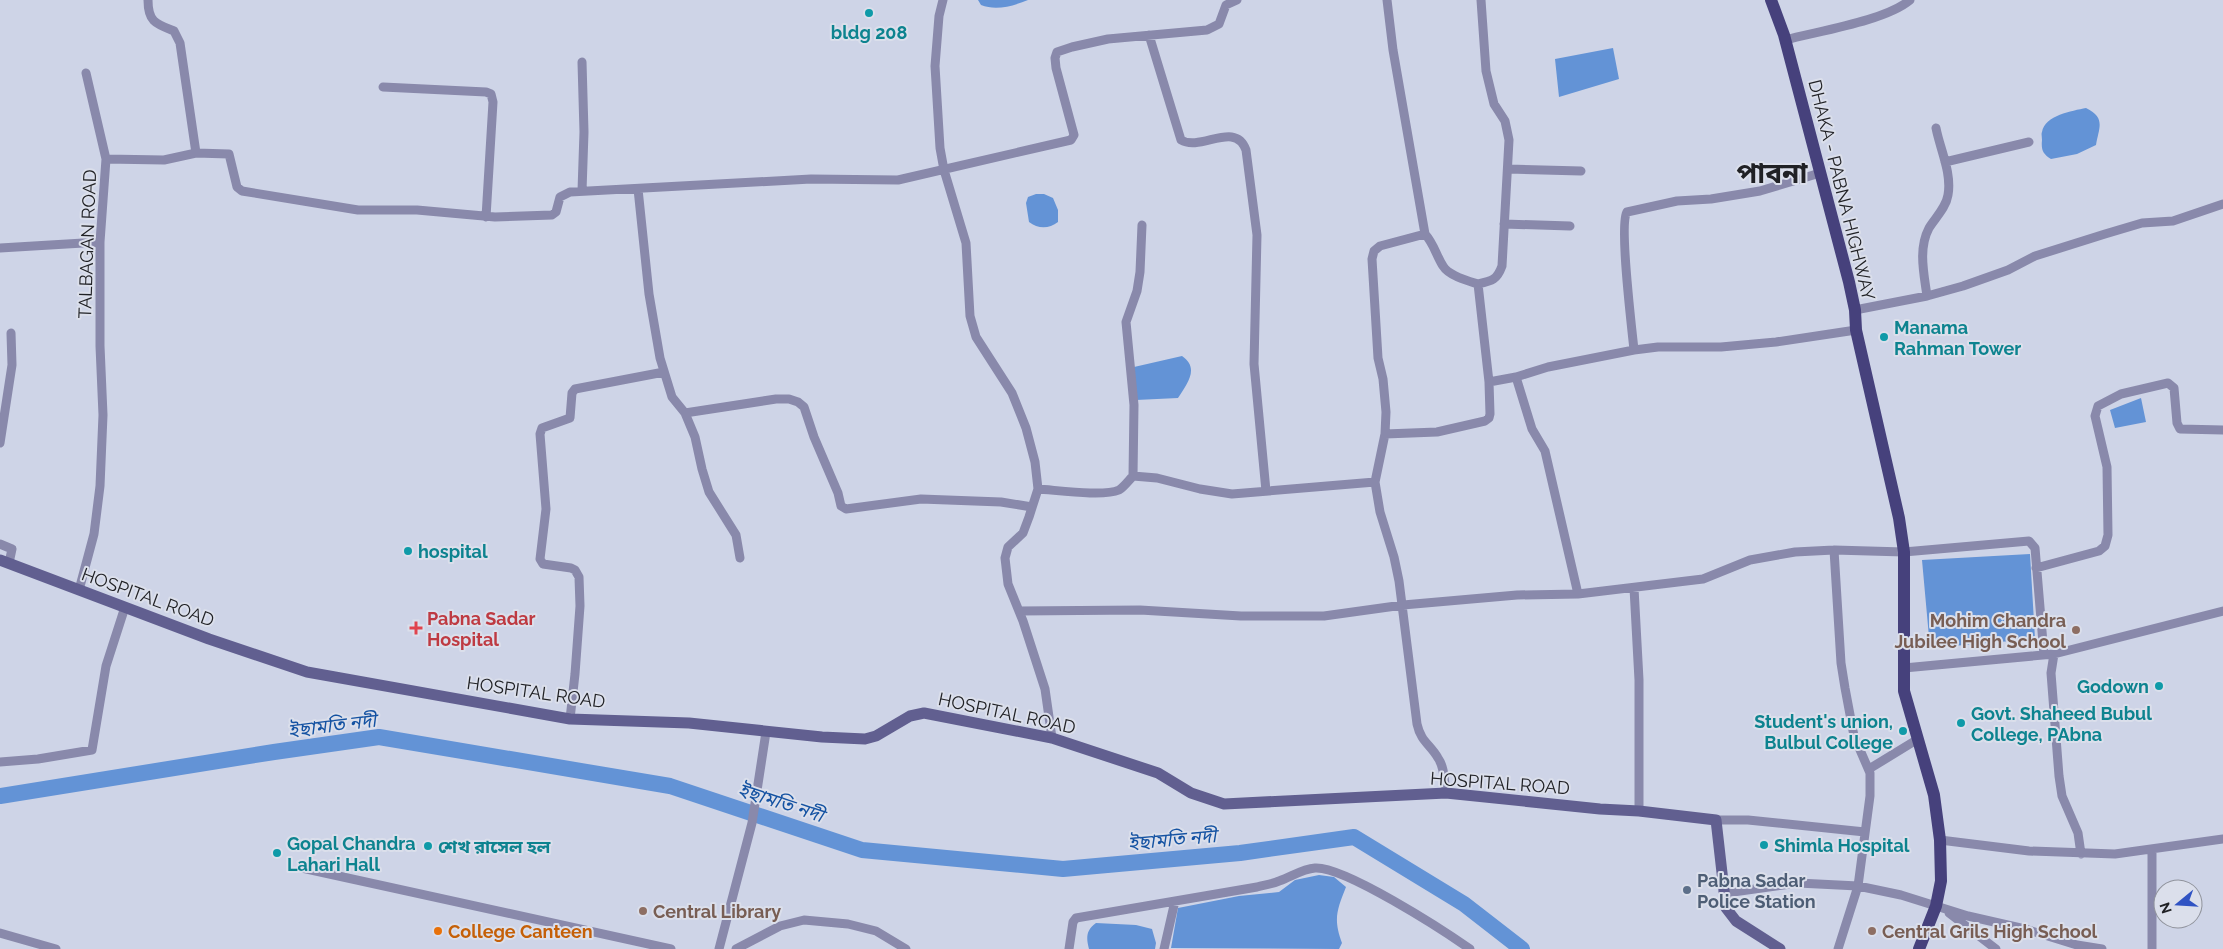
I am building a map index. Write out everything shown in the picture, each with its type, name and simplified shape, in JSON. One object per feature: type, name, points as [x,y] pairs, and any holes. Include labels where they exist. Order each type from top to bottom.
[{"type":"main road","name":"DHAKA - PABNA HIGHWAY","points":[[1772,0],[1785,40],[1855,310],[1856,330],[1899,518],[1904,552],[1904,691],[1934,795],[1940,840],[1941,881],[1939,907],[1919,949]]},
{"type":"main road","name":"HOSPITAL ROAD","points":[[4,562],[246,652],[307,672],[570,719],[680,723],[766,732],[865,739],[876,736],[910,716],[924,713],[1052,738],[1158,773],[1191,794],[1224,804],[1446,793],[1600,809],[1639,810],[1716,820]]},
{"type":"main road","points":[[1716,820],[1726,908],[1736,922],[1780,949]]},
{"type":"street","points":[[148,0],[150,17],[156,24],[174,31],[180,43],[196,153]]},
{"type":"street","points":[[943,0],[937,41],[935,90],[940,148],[944,170],[966,243],[970,316],[976,337],[1012,393],[1026,428],[1035,462],[1038,489],[1022,533],[1008,547],[1005,558],[1008,584],[1045,689],[1052,738]]},
{"type":"street","points":[[383,87],[486,92],[491,94],[493,102],[486,217],[552,215],[556,212],[558,201],[564,194],[582,191],[811,179],[898,180],[1071,140],[1074,135],[1055,65],[1057,52],[1108,39],[1207,30],[1214,27],[1223,16],[1226,5],[1237,0]]},
{"type":"street","points":[[1387,0],[1393,50],[1425,234],[1431,241],[1443,268],[1449,273],[1478,284],[1494,280],[1502,266],[1509,169],[1508,128],[1494,104],[1486,70],[1481,0]]},
{"type":"street","points":[[1785,40],[1873,18],[1902,7],[1910,0]]},
{"type":"street","points":[[1149,35],[1175,126],[1181,140],[1195,143],[1229,136],[1239,140],[1246,150],[1257,235],[1254,364],[1266,491]]},
{"type":"street","points":[[582,62],[584,132],[582,191]]},
{"type":"street","points":[[86,73],[106,159]]},
{"type":"street","points":[[1927,296],[1922,260],[1923,243],[1948,196],[1948,175],[1936,128]]},
{"type":"street","points":[[1945,162],[2029,142]]},
{"type":"street","name":"TALBAGAN ROAD","points":[[79,590],[94,534],[100,486],[103,416],[100,346],[100,242],[106,159],[164,160],[196,153],[229,154],[237,187],[242,191],[358,210],[417,210],[486,217]]},
{"type":"street","points":[[1509,169],[1581,171]]},
{"type":"street","points":[[1634,350],[1625,239],[1624,215],[1627,212],[1676,201],[1711,199],[1760,191],[1820,173]]},
{"type":"street","points":[[638,189],[642,238],[654,327],[664,372],[672,397],[685,413],[695,437],[709,492],[736,535],[740,558]]},
{"type":"street","points":[[1855,310],[1927,296],[1963,286],[2008,270],[2035,256],[2142,223],[2172,221],[2223,204]]},
{"type":"street","points":[[1504,224],[1570,226]]},
{"type":"street","points":[[1038,489],[1092,492],[1116,490],[1121,488],[1133,476],[1134,404],[1126,322],[1137,291],[1140,272],[1142,225]]},
{"type":"street","points":[[1425,234],[1380,246],[1374,251],[1372,259],[1378,358],[1383,380],[1386,412],[1385,434],[1375,482],[1380,512],[1394,556],[1404,605],[1417,724],[1423,741],[1436,754],[1443,766],[1446,793]]},
{"type":"street","points":[[0,248],[100,242]]},
{"type":"street","points":[[1385,434],[1437,432],[1485,421],[1489,418],[1489,382],[1478,284]]},
{"type":"street","points":[[1489,382],[1516,377],[1548,367],[1634,350],[1658,347],[1721,348],[1856,330]]},
{"type":"street","points":[[0,443],[12,365],[11,333]]},
{"type":"street","points":[[570,719],[580,606],[579,577],[575,570],[543,564],[540,559],[546,509],[540,434],[542,428],[570,418],[572,393],[575,388],[664,372]]},
{"type":"street","points":[[1516,377],[1532,429],[1545,451],[1578,594]]},
{"type":"street","points":[[2036,568],[2099,551],[2106,546],[2108,535],[2107,467],[2095,416],[2098,406],[2121,394],[2168,384],[2174,388],[2177,424],[2180,429],[2223,430]]},
{"type":"street","points":[[685,413],[776,398],[798,402],[807,413],[814,437],[838,492],[841,506],[846,509],[921,499],[1001,502],[1032,507]]},
{"type":"street","points":[[1133,476],[1158,478],[1200,489],[1232,494],[1375,482]]},
{"type":"street","points":[[1019,611],[1140,610],[1241,616],[1324,616],[1404,605],[1517,595],[1578,594],[1703,579],[1750,560],[1795,552],[1834,550],[1904,552],[2029,541],[2035,548],[2036,568],[2049,654],[2062,796],[2078,833],[2081,854]]},
{"type":"street","points":[[0,544],[12,549],[4,562]]},
{"type":"street","points":[[1834,550],[1841,664],[1854,736],[1869,769],[1870,796],[1858,886],[1838,949]]},
{"type":"street","points":[[1634,588],[1638,680],[1639,810]]},
{"type":"street","points":[[0,762],[38,759],[92,750],[106,666],[125,607]]},
{"type":"street","points":[[1904,668],[2049,654],[2223,611]]},
{"type":"street","points":[[719,949],[752,823],[766,732]]},
{"type":"street","points":[[1869,769],[1918,739]]},
{"type":"street","points":[[1716,820],[1748,820],[1865,832]]},
{"type":"street","points":[[1940,840],[2029,851],[2115,854],[2223,839]]},
{"type":"street","points":[[2152,848],[2152,949]]},
{"type":"street","points":[[302,868],[671,949]]},
{"type":"street","points":[[1069,949],[1073,922],[1076,918],[1257,887],[1280,881],[1306,870],[1324,868],[1413,912],[1470,949]]},
{"type":"street","points":[[1723,892],[1798,883],[1858,886],[1901,895],[1939,907],[2025,928],[2077,945],[2102,949]]},
{"type":"street","points":[[1164,949],[1175,901]]},
{"type":"street","points":[[1939,907],[1996,949]]},
{"type":"street","points":[[736,949],[780,926],[804,920],[848,924],[876,931],[906,949]]},
{"type":"street","points":[[0,933],[56,949]]},
{"type":"shaded area","points":[[0,0],[2223,0],[2223,949],[0,949]]},
{"type":"water","points":[[978,0],[1028,0],[1010,6],[993,8],[981,5]]},
{"type":"water","points":[[1613,48],[1619,79],[1559,97],[1555,59]]},
{"type":"water","points":[[2086,108],[2099,119],[2100,124],[2096,145],[2077,154],[2051,159],[2048,157],[2044,153],[2042,146],[2044,126],[2048,121],[2060,115]]},
{"type":"water","points":[[1044,194],[1053,198],[1058,210],[1058,222],[1044,227],[1036,226],[1029,222],[1026,203],[1028,197]]},
{"type":"water","points":[[1182,356],[1190,366],[1191,371],[1188,382],[1178,398],[1136,400],[1134,367]]},
{"type":"water","points":[[2141,398],[2146,422],[2115,428],[2110,410]]},
{"type":"water","points":[[2030,554],[2035,639],[1930,648],[1922,560]]},
{"type":"water","points":[[1319,875],[1334,877],[1346,887],[1337,915],[1339,935],[1342,943],[1339,949],[1171,948],[1178,908],[1239,896],[1279,892],[1295,880]]},
{"type":"water","points":[[1096,923],[1136,925],[1152,929],[1156,943],[1155,949],[1089,949],[1088,934],[1090,928]]},
{"type":"waterway","name":"ইছামতি নদী","points":[[0,796],[379,737],[670,786],[862,850],[1063,869],[1240,853],[1354,837],[1464,904],[1522,949]]},
{"type":"place","name":"bldg 208","points":[[869,13]]},
{"type":"place","name":"Manama Rahman Tower","points":[[1884,337]]},
{"type":"place","name":"hospital","points":[[408,551]]},
{"type":"place","name":"Pabna Sadar Hospital","points":[[416,628]]},
{"type":"place","name":"Mohim Chandra Jubilee High School","points":[[2076,630]]},
{"type":"place","name":"Godown","points":[[2159,686]]},
{"type":"place","name":"Govt. Shaheed Bubul College, PAbna","points":[[1961,723]]},
{"type":"place","name":"Student's union, Bulbul College","points":[[1903,731]]},
{"type":"place","name":"Shimla Hospital","points":[[1764,845]]},
{"type":"place","name":"শেখ রাসেল হল","points":[[428,846]]},
{"type":"place","name":"Gopal Chandra Lahari Hall","points":[[277,853]]},
{"type":"place","name":"Pabna Sadar Police Station","points":[[1687,890]]},
{"type":"place","name":"Central Library","points":[[643,911]]},
{"type":"place","name":"College Canteen","points":[[438,931]]},
{"type":"place","name":"Central Grils High School","points":[[1872,931]]},
{"type":"district","name":"পাবনা","points":[[1772,173]]}]
